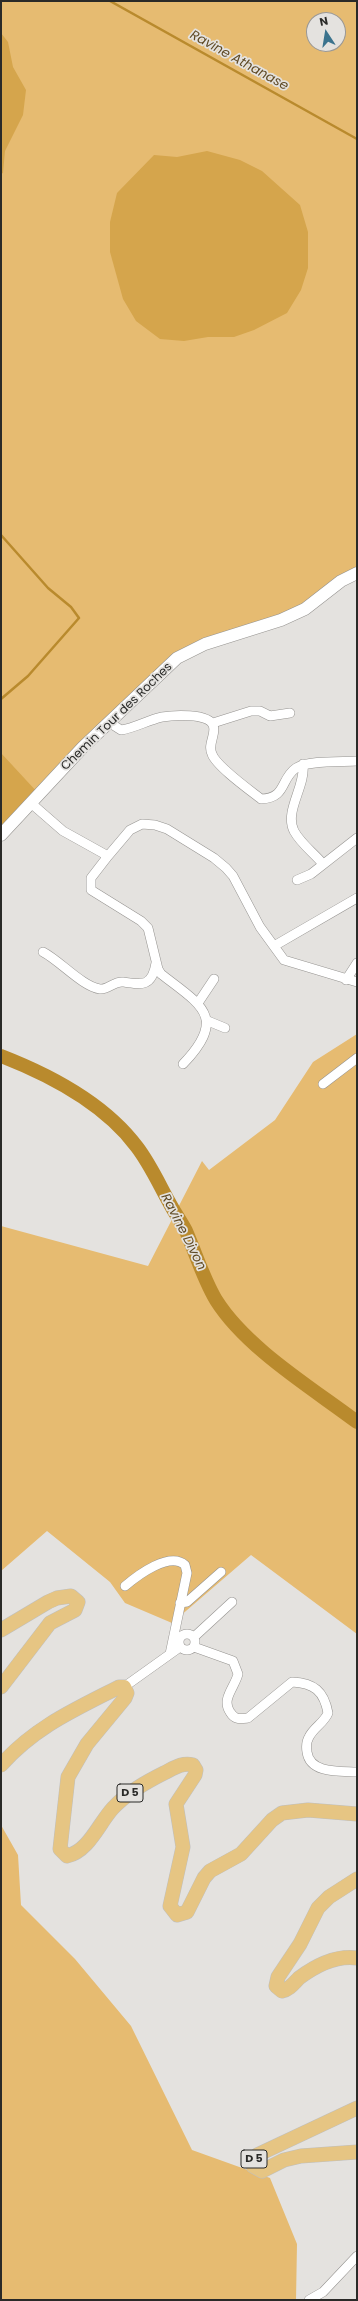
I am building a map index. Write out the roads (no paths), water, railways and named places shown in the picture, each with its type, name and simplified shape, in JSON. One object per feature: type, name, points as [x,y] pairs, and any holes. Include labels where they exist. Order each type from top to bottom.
[{"type":"main road","points":[[1,1630],[57,1598],[71,1596],[78,1602],[75,1610],[56,1619],[44,1629],[1,1687]]},
{"type":"main road","points":[[1,1765],[17,1747],[37,1731],[70,1711],[119,1687],[124,1687]]},
{"type":"main road","name":"D 5","points":[[124,1687],[127,1693],[125,1698],[87,1744],[68,1777],[60,1848],[67,1856],[79,1851],[114,1807],[129,1794],[146,1782],[182,1764],[193,1765],[196,1770],[195,1775],[176,1804],[183,1847],[170,1906],[177,1915],[187,1912],[204,1878],[210,1871],[241,1854],[272,1820],[282,1813],[308,1810],[357,1814]]},
{"type":"main road","points":[[357,1879],[329,1897],[318,1908],[300,1944],[278,1977],[276,1986],[282,1991],[286,1990],[307,1972],[321,1964],[341,1959],[357,1958]]},
{"type":"main road","name":"D 5","points":[[357,2108],[257,2155],[253,2166],[262,2170],[284,2160],[301,2156],[357,2152]]},
{"type":"street","name":"Chemin Tour des Roches","points":[[1,834],[32,804],[83,747],[177,658],[205,644],[281,620],[305,609],[342,581],[357,573]]},
{"type":"street","points":[[213,723],[251,711],[260,711],[270,716],[290,713]]},
{"type":"street","points":[[110,723],[121,730],[133,728],[162,717],[205,717],[213,723],[214,729],[210,744],[212,755],[218,763],[261,799],[274,797],[280,792],[291,772],[303,764],[357,761]]},
{"type":"street","points":[[303,764],[304,777],[293,811],[292,823],[298,837],[323,864]]},
{"type":"street","points":[[32,804],[63,831],[108,856]]},
{"type":"street","points":[[225,1028],[208,1021],[198,1003],[161,974],[156,963],[148,928],[141,921],[92,890],[91,878],[130,830],[142,824],[155,825],[167,829],[214,858],[226,868],[284,960],[346,980],[357,982]]},
{"type":"street","points":[[297,880],[311,874],[357,838]]},
{"type":"street","points":[[274,946],[357,898]]},
{"type":"street","points":[[43,952],[89,985],[98,989],[104,989],[115,983],[136,986],[144,984],[154,973],[156,963]]},
{"type":"street","points":[[346,980],[357,963]]},
{"type":"street","points":[[198,1003],[214,979]]},
{"type":"street","points":[[183,1064],[191,1057],[203,1035],[208,1021]]},
{"type":"street","points":[[323,1084],[357,1058]]},
{"type":"street","points":[[125,1586],[136,1577],[168,1560],[181,1561],[185,1565],[186,1573],[170,1654]]},
{"type":"street","points":[[180,1602],[188,1602],[221,1572]]},
{"type":"street","points":[[194,1647],[194,1637],[232,1602]]},
{"type":"street","points":[[180,1647],[180,1638],[186,1634],[194,1637]]},
{"type":"street","points":[[124,1687],[180,1647]]},
{"type":"street","points":[[180,1647],[189,1651],[194,1647]]},
{"type":"street","points":[[194,1647],[233,1661],[238,1674],[227,1698],[226,1707],[233,1717],[240,1719],[248,1718],[292,1682],[316,1686],[322,1693],[328,1713],[324,1721],[310,1735],[306,1744],[308,1755],[312,1763],[320,1768],[357,1772]]},
{"type":"street","points":[[309,2300],[323,2296],[357,2256]]},
{"type":"waterway","name":"Ravine Athanase","points":[[110,1],[357,139]]},
{"type":"waterway","points":[[1,535],[48,588],[71,607],[79,618],[28,676],[1,699]]},
{"type":"waterway","name":"Ravine Divon","points":[[1,1056],[38,1072],[75,1092],[109,1117],[124,1132],[137,1147],[150,1167],[186,1231],[211,1292],[229,1318],[244,1335],[262,1351],[357,1422]]}]
